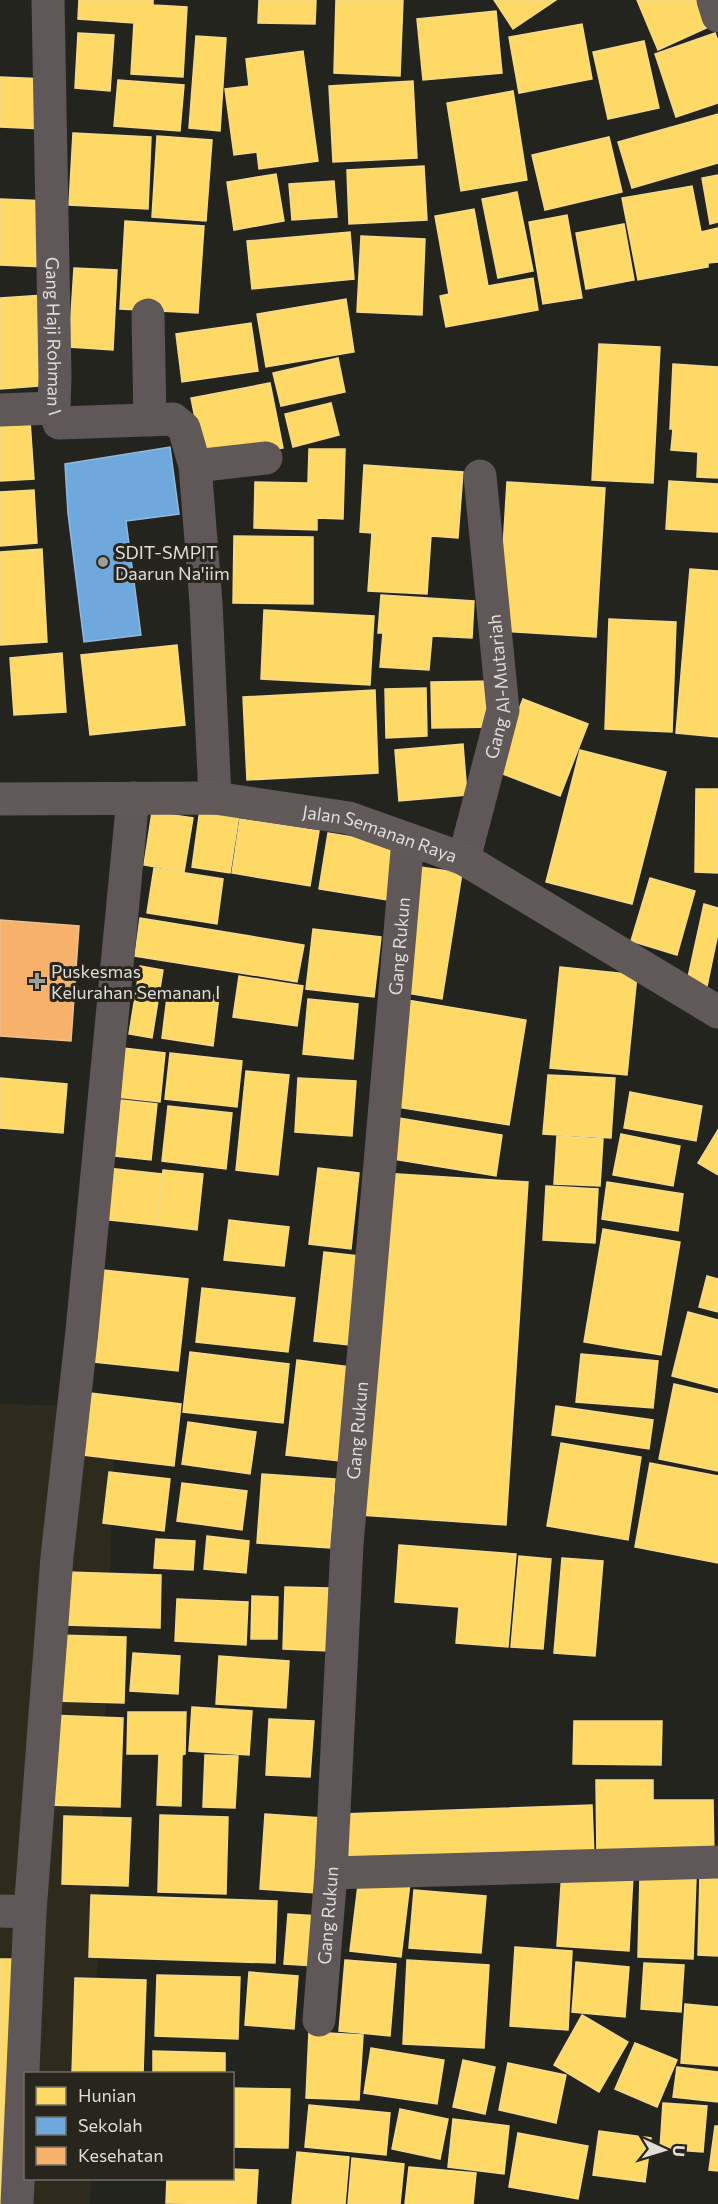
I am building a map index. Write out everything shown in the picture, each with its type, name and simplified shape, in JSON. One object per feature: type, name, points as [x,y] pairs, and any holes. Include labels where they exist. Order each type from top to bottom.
[{"type":"street","name":"Gang Haji Rohman I","points":[[48,0],[54,408],[59,423],[173,419],[184,428],[195,466],[206,603],[215,798]]},
{"type":"street","points":[[713,0],[718,16]]},
{"type":"street","points":[[148,315],[150,420]]},
{"type":"street","points":[[0,410],[54,408]]},
{"type":"street","points":[[195,466],[266,458]]},
{"type":"street","name":"Gang Al-Mutariah","points":[[464,859],[503,710],[480,476]]},
{"type":"street","points":[[17,2204],[15,1912],[82,1330],[133,798]]},
{"type":"street","name":"Jalan Semanan Raya","points":[[0,799],[215,798],[349,819],[464,859],[718,1012]]},
{"type":"street","name":"Gang Rukun","points":[[318,2020],[331,1873],[347,1544],[408,840]]},
{"type":"street","points":[[331,1873],[718,1862]]},
{"type":"shaded area","points":[[0,1404],[115,1407],[94,2072],[24,2072],[24,2180],[91,2180],[90,2204],[0,2204]]},
{"type":"building: Hunian","points":[[79,0],[153,0],[153,5],[187,7],[183,77],[131,74],[134,23],[78,19]]},
{"type":"building: Hunian","points":[[259,0],[316,0],[315,24],[258,23]]},
{"type":"building: Hunian","points":[[336,0],[403,0],[400,76],[334,73]]},
{"type":"building: Hunian","points":[[494,0],[556,0],[513,29]]},
{"type":"building: Hunian","points":[[637,0],[707,0],[717,23],[658,50]]},
{"type":"building: Hunian","points":[[496,11],[502,73],[423,80],[417,19]]},
{"type":"building: Hunian","points":[[582,24],[592,79],[519,93],[509,37]]},
{"type":"building: Hunian","points":[[78,33],[114,35],[110,91],[75,88]]},
{"type":"building: Hunian","points":[[715,33],[718,41],[718,103],[676,117],[655,54]]},
{"type":"building: Hunian","points":[[196,36],[226,38],[220,131],[189,128]]},
{"type":"building: Hunian","points":[[644,41],[659,108],[608,119],[593,52]]},
{"type":"building: Hunian","points":[[303,51],[318,161],[259,169],[257,152],[234,155],[225,89],[249,86],[246,59]]},
{"type":"building: Hunian","points":[[0,77],[47,79],[45,129],[0,127]]},
{"type":"building: Hunian","points":[[118,80],[184,85],[180,131],[114,126]]},
{"type":"building: Hunian","points":[[413,81],[417,158],[333,162],[329,86]]},
{"type":"building: Hunian","points":[[513,91],[527,180],[461,191],[447,103]]},
{"type":"building: Hunian","points":[[718,114],[718,163],[632,188],[618,142]]},
{"type":"building: Hunian","points":[[73,133],[151,137],[148,209],[69,205]]},
{"type":"building: Hunian","points":[[157,136],[212,140],[206,221],[152,217]]},
{"type":"building: Hunian","points":[[609,137],[622,192],[545,210],[532,155]]},
{"type":"building: Hunian","points":[[424,166],[427,220],[349,224],[347,170]]},
{"type":"building: Hunian","points":[[276,174],[284,221],[234,230],[227,182]]},
{"type":"building: Hunian","points":[[718,175],[718,222],[710,224],[702,178]]},
{"type":"building: Hunian","points":[[334,181],[337,217],[292,220],[289,184]]},
{"type":"building: Hunian","points":[[692,186],[701,232],[718,228],[718,262],[708,263],[708,267],[638,280],[622,198]]},
{"type":"building: Hunian","points":[[517,192],[533,271],[498,278],[482,199]]},
{"type":"building: Hunian","points":[[0,199],[49,201],[46,267],[0,265]]},
{"type":"building: Hunian","points":[[474,209],[488,286],[533,278],[538,310],[446,327],[440,296],[449,294],[435,216]]},
{"type":"building: Hunian","points":[[567,215],[582,298],[543,304],[529,222]]},
{"type":"building: Hunian","points":[[125,221],[204,226],[198,313],[120,309]]},
{"type":"building: Hunian","points":[[624,224],[634,280],[586,289],[576,233]]},
{"type":"building: Hunian","points":[[350,232],[354,279],[252,289],[247,241]]},
{"type":"building: Hunian","points":[[361,236],[425,239],[422,315],[357,312]]},
{"type":"building: Hunian","points":[[74,268],[117,270],[113,350],[69,347]]},
{"type":"building: Hunian","points":[[44,295],[51,385],[0,389],[0,298]]},
{"type":"building: Hunian","points":[[346,299],[354,352],[266,367],[257,314]]},
{"type":"building: Hunian","points":[[251,323],[258,371],[182,382],[176,334]]},
{"type":"building: Hunian","points":[[599,344],[660,347],[653,483],[592,480]]},
{"type":"building: Hunian","points":[[338,358],[345,392],[281,406],[273,373]]},
{"type":"building: Hunian","points":[[673,364],[718,367],[718,478],[697,477],[698,452],[671,450]]},
{"type":"building: Hunian","points":[[270,383],[283,448],[204,463],[191,398]]},
{"type":"building: Hunian","points":[[331,403],[339,435],[293,447],[285,414]]},
{"type":"building: Hunian","points":[[30,421],[34,479],[0,481],[0,423]]},
{"type":"building: Hunian","points":[[309,449],[345,449],[343,519],[317,518],[317,530],[254,528],[255,482],[308,483]]},
{"type":"building: Hunian","points":[[364,465],[463,472],[458,538],[431,536],[427,594],[368,591],[372,533],[360,532]]},
{"type":"building: Hunian","points":[[669,481],[718,484],[718,532],[666,529]]},
{"type":"building: Hunian","points":[[507,482],[605,488],[596,637],[498,631]]},
{"type":"building: Hunian","points":[[34,490],[37,543],[0,546],[0,492]]},
{"type":"building: Hunian","points":[[234,536],[313,537],[313,604],[233,603]]},
{"type":"building: Hunian","points":[[42,549],[47,642],[0,645],[0,552]]},
{"type":"building: Hunian","points":[[690,569],[718,571],[718,737],[676,733]]},
{"type":"building: Hunian","points":[[381,595],[474,601],[472,638],[432,636],[429,670],[380,667],[383,633],[378,633]]},
{"type":"building: Hunian","points":[[264,610],[374,616],[370,685],[261,679]]},
{"type":"building: Hunian","points":[[609,619],[676,622],[672,732],[605,729]]},
{"type":"building: Hunian","points":[[177,645],[185,725],[90,735],[81,655]]},
{"type":"building: Hunian","points":[[62,653],[66,712],[14,715],[10,658]]},
{"type":"building: Hunian","points":[[497,681],[497,727],[432,728],[431,682]]},
{"type":"building: Hunian","points":[[426,688],[427,736],[386,738],[385,689]]},
{"type":"building: Hunian","points":[[375,690],[378,773],[247,780],[243,697]]},
{"type":"building: Hunian","points":[[523,699],[588,724],[560,796],[495,771]]},
{"type":"building: Hunian","points":[[463,744],[467,795],[399,801],[395,750]]},
{"type":"building: Hunian","points":[[580,750],[666,772],[632,904],[546,882]]},
{"type":"building: Hunian","points":[[696,789],[718,789],[718,873],[695,872]]},
{"type":"building: Hunian","points":[[200,809],[239,815],[230,873],[192,867]]},
{"type":"building: Hunian","points":[[152,812],[193,818],[184,872],[144,865]]},
{"type":"building: Hunian","points":[[240,819],[319,831],[310,886],[232,873]]},
{"type":"building: Hunian","points":[[328,833],[396,844],[387,900],[319,889]]},
{"type":"building: Hunian","points":[[420,867],[462,873],[442,999],[400,992]]},
{"type":"building: Hunian","points":[[154,868],[223,879],[217,924],[147,913]]},
{"type":"building: Hunian","points":[[650,878],[695,891],[677,955],[631,941]]},
{"type":"building: Hunian","points":[[704,904],[718,908],[718,933],[707,986],[687,982]]},
{"type":"building: Hunian","points":[[140,918],[304,945],[297,982],[135,956]]},
{"type":"building: Hunian","points":[[313,929],[381,937],[374,997],[306,989]]},
{"type":"building: Hunian","points":[[140,966],[163,970],[152,1038],[129,1034]]},
{"type":"building: Hunian","points":[[560,967],[637,975],[627,1075],[550,1068]]},
{"type":"building: Hunian","points":[[239,976],[303,986],[297,1026],[233,1017]]},
{"type":"building: Hunian","points":[[168,989],[219,996],[213,1046],[162,1038]]},
{"type":"building: Hunian","points":[[308,999],[358,1004],[353,1059],[303,1054]]},
{"type":"building: Hunian","points":[[407,1000],[526,1020],[509,1125],[390,1106]]},
{"type":"building: Hunian","points":[[123,1048],[165,1053],[160,1102],[117,1097]]},
{"type":"building: Hunian","points":[[170,1053],[242,1061],[237,1107],[165,1099]]},
{"type":"building: Hunian","points":[[246,1071],[289,1075],[278,1175],[236,1170]]},
{"type":"building: Hunian","points":[[548,1075],[615,1078],[611,1138],[543,1134]]},
{"type":"building: Hunian","points":[[0,1078],[67,1084],[63,1133],[0,1128]]},
{"type":"building: Hunian","points":[[298,1078],[356,1081],[352,1136],[295,1132]]},
{"type":"building: Hunian","points":[[630,1092],[702,1106],[696,1141],[624,1128]]},
{"type":"building: Hunian","points":[[121,1100],[157,1104],[151,1160],[115,1156]]},
{"type":"building: Hunian","points":[[168,1106],[232,1113],[226,1169],[162,1161]]},
{"type":"building: Hunian","points":[[393,1117],[502,1135],[496,1176],[386,1158]]},
{"type":"building: Hunian","points":[[718,1130],[718,1175],[698,1163]]},
{"type":"building: Hunian","points":[[621,1134],[680,1146],[673,1186],[613,1175]]},
{"type":"building: Hunian","points":[[557,1136],[603,1139],[600,1186],[554,1184]]},
{"type":"building: Hunian","points":[[107,1168],[162,1174],[156,1225],[101,1219]]},
{"type":"building: Hunian","points":[[318,1168],[359,1173],[351,1249],[309,1244]]},
{"type":"building: Hunian","points":[[163,1170],[203,1174],[197,1230],[157,1225]]},
{"type":"building: Hunian","points":[[382,1173],[528,1182],[506,1525],[360,1515]]},
{"type":"building: Hunian","points":[[607,1182],[683,1194],[678,1231],[602,1219]]},
{"type":"building: Hunian","points":[[546,1186],[598,1189],[595,1243],[543,1240]]},
{"type":"building: Hunian","points":[[229,1220],[289,1227],[284,1266],[224,1260]]},
{"type":"building: Hunian","points":[[603,1229],[680,1242],[661,1355],[584,1342]]},
{"type":"building: Hunian","points":[[324,1252],[359,1256],[349,1345],[314,1341]]},
{"type":"building: Hunian","points":[[103,1270],[188,1279],[178,1371],[94,1362]]},
{"type":"building: Hunian","points":[[707,1276],[718,1279],[718,1312],[699,1307]]},
{"type":"building: Hunian","points":[[202,1288],[295,1298],[288,1352],[196,1342]]},
{"type":"building: Hunian","points":[[688,1312],[718,1320],[718,1388],[672,1376]]},
{"type":"building: Hunian","points":[[190,1352],[289,1364],[283,1423],[183,1412]]},
{"type":"building: Hunian","points":[[581,1354],[658,1361],[653,1408],[576,1402]]},
{"type":"building: Hunian","points":[[297,1360],[350,1367],[340,1461],[286,1455]]},
{"type":"building: Hunian","points":[[674,1384],[718,1394],[718,1471],[659,1459]]},
{"type":"building: Hunian","points":[[90,1393],[181,1404],[174,1466],[83,1455]]},
{"type":"building: Hunian","points":[[556,1406],[653,1420],[649,1449],[552,1435]]},
{"type":"building: Hunian","points":[[188,1422],[256,1432],[250,1474],[182,1464]]},
{"type":"building: Hunian","points":[[561,1443],[641,1457],[628,1540],[547,1526]]},
{"type":"building: Hunian","points":[[650,1463],[718,1476],[718,1563],[635,1547]]},
{"type":"building: Hunian","points":[[109,1472],[170,1479],[164,1531],[103,1523]]},
{"type":"building: Hunian","points":[[262,1474],[335,1479],[330,1548],[257,1543]]},
{"type":"building: Hunian","points":[[182,1483],[247,1491],[242,1530],[177,1521]]},
{"type":"building: Hunian","points":[[207,1536],[249,1541],[246,1573],[204,1569]]},
{"type":"building: Hunian","points":[[156,1539],[195,1541],[193,1570],[154,1568]]},
{"type":"building: Hunian","points":[[399,1545],[516,1554],[508,1647],[456,1643],[459,1607],[395,1602]]},
{"type":"building: Hunian","points":[[519,1556],[551,1559],[543,1649],[511,1647]]},
{"type":"building: Hunian","points":[[562,1558],[603,1561],[595,1656],[554,1653]]},
{"type":"building: Hunian","points":[[66,1572],[161,1575],[160,1628],[65,1625]]},
{"type":"building: Hunian","points":[[285,1587],[331,1588],[329,1651],[283,1649]]},
{"type":"building: Hunian","points":[[252,1596],[278,1597],[277,1639],[251,1639]]},
{"type":"building: Hunian","points":[[177,1599],[248,1602],[246,1645],[175,1641]]},
{"type":"building: Hunian","points":[[56,1635],[126,1637],[124,1703],[54,1701]]},
{"type":"building: Hunian","points":[[133,1653],[180,1656],[178,1694],[130,1691]]},
{"type":"building: Hunian","points":[[219,1656],[289,1661],[286,1708],[216,1704]]},
{"type":"building: Hunian","points":[[192,1707],[252,1711],[249,1755],[189,1751]]},
{"type":"building: Hunian","points":[[128,1712],[186,1712],[181,1806],[157,1805],[159,1754],[127,1754]]},
{"type":"building: Hunian","points":[[48,1715],[123,1718],[120,1807],[45,1805]]},
{"type":"building: Hunian","points":[[269,1719],[314,1721],[310,1777],[266,1775]]},
{"type":"building: Hunian","points":[[574,1721],[662,1721],[661,1765],[573,1764]]},
{"type":"building: Hunian","points":[[205,1755],[238,1756],[235,1808],[203,1807]]},
{"type":"building: Hunian","points":[[596,1780],[653,1780],[653,1800],[713,1800],[714,1858],[597,1859]]},
{"type":"building: Hunian","points":[[592,1805],[594,1858],[344,1865],[342,1814]]},
{"type":"building: Hunian","points":[[265,1814],[322,1818],[316,1893],[260,1889]]},
{"type":"building: Hunian","points":[[160,1815],[228,1817],[226,1894],[158,1892]]},
{"type":"building: Hunian","points":[[64,1816],[131,1818],[128,1886],[62,1884]]},
{"type":"building: Hunian","points":[[562,1871],[633,1875],[629,1951],[557,1946]]},
{"type":"building: Hunian","points":[[700,1873],[718,1873],[718,1956],[698,1955]]},
{"type":"building: Hunian","points":[[640,1876],[696,1878],[693,1959],[638,1957]]},
{"type":"building: Hunian","points":[[359,1877],[410,1883],[401,1957],[350,1951]]},
{"type":"building: Hunian","points":[[414,1890],[486,1896],[481,1953],[409,1948]]},
{"type":"building: Hunian","points":[[91,1895],[277,1901],[275,1963],[89,1957]]},
{"type":"building: Hunian","points":[[288,1914],[320,1916],[316,1966],[284,1964]]},
{"type":"building: Hunian","points":[[515,1947],[572,1951],[568,2030],[510,2026]]},
{"type":"building: Hunian","points":[[0,1959],[17,1959],[4,2204],[0,2204]]},
{"type":"building: Hunian","points":[[345,1960],[396,1964],[390,2036],[339,2031]]},
{"type":"building: Hunian","points":[[407,1960],[489,1965],[484,2048],[403,2044]]},
{"type":"building: Hunian","points":[[576,1962],[629,1967],[625,2017],[572,2012]]},
{"type":"building: Hunian","points":[[644,1963],[684,1965],[681,2012],[641,2009]]},
{"type":"building: Hunian","points":[[249,1972],[298,1976],[294,2029],[245,2025]]},
{"type":"building: Hunian","points":[[157,1975],[240,1977],[238,2039],[155,2036]]},
{"type":"building: Hunian","points":[[75,1978],[146,1980],[143,2072],[72,2072]]},
{"type":"building: Hunian","points":[[685,2004],[718,2007],[718,2066],[681,2063]]},
{"type":"building: Hunian","points":[[582,2015],[628,2042],[599,2092],[554,2065]]},
{"type":"building: Hunian","points":[[309,2032],[363,2035],[359,2100],[306,2098]]},
{"type":"building: Hunian","points":[[635,2043],[677,2060],[657,2107],[615,2089]]},
{"type":"building: Hunian","points":[[371,2048],[444,2060],[437,2104],[364,2093]]},
{"type":"building: Hunian","points":[[153,2051],[225,2053],[225,2072],[153,2072]]},
{"type":"building: Hunian","points":[[463,2060],[495,2067],[485,2114],[453,2107]]},
{"type":"building: Hunian","points":[[508,2063],[566,2075],[556,2123],[499,2110]]},
{"type":"building: Hunian","points":[[677,2067],[718,2072],[718,2102],[673,2097]]},
{"type":"building: Hunian","points":[[234,2088],[290,2089],[288,2148],[234,2147]]},
{"type":"building: Hunian","points":[[663,2103],[707,2106],[703,2152],[660,2149]]},
{"type":"building: Hunian","points":[[309,2105],[390,2113],[386,2155],[305,2147]]},
{"type":"building: Hunian","points":[[400,2109],[448,2119],[440,2159],[392,2149]]},
{"type":"building: Hunian","points":[[453,2119],[509,2126],[504,2174],[448,2167]]},
{"type":"building: Hunian","points":[[715,2126],[718,2126],[718,2171],[709,2170]]},
{"type":"building: Hunian","points":[[599,2131],[651,2138],[645,2182],[593,2175]]},
{"type":"building: Hunian","points":[[518,2133],[588,2146],[578,2199],[509,2187]]},
{"type":"building: Hunian","points":[[297,2152],[349,2157],[345,2204],[292,2204]]},
{"type":"building: Hunian","points":[[352,2158],[404,2164],[400,2204],[348,2204]]},
{"type":"building: Hunian","points":[[409,2167],[476,2173],[473,2204],[405,2204]]},
{"type":"building: Hunian","points":[[234,2169],[258,2170],[256,2204],[166,2203],[167,2180],[234,2180]]},
{"type":"building: Sekolah","name":"SDIT-SMPIT Daarun Na'iim","points":[[170,447],[179,514],[126,521],[141,635],[84,642],[68,513],[65,464]]},
{"type":"building: Kesehatan","name":"Puskesmas Kelurahan Semanan I","points":[[0,920],[79,926],[71,1041],[0,1036]]},
{"type":"place","name":"SDIT-SMPIT Daarun Na'iim","points":[[103,562]]},
{"type":"place","name":"Puskesmas Kelurahan Semanan I","points":[[37,981]]}]
